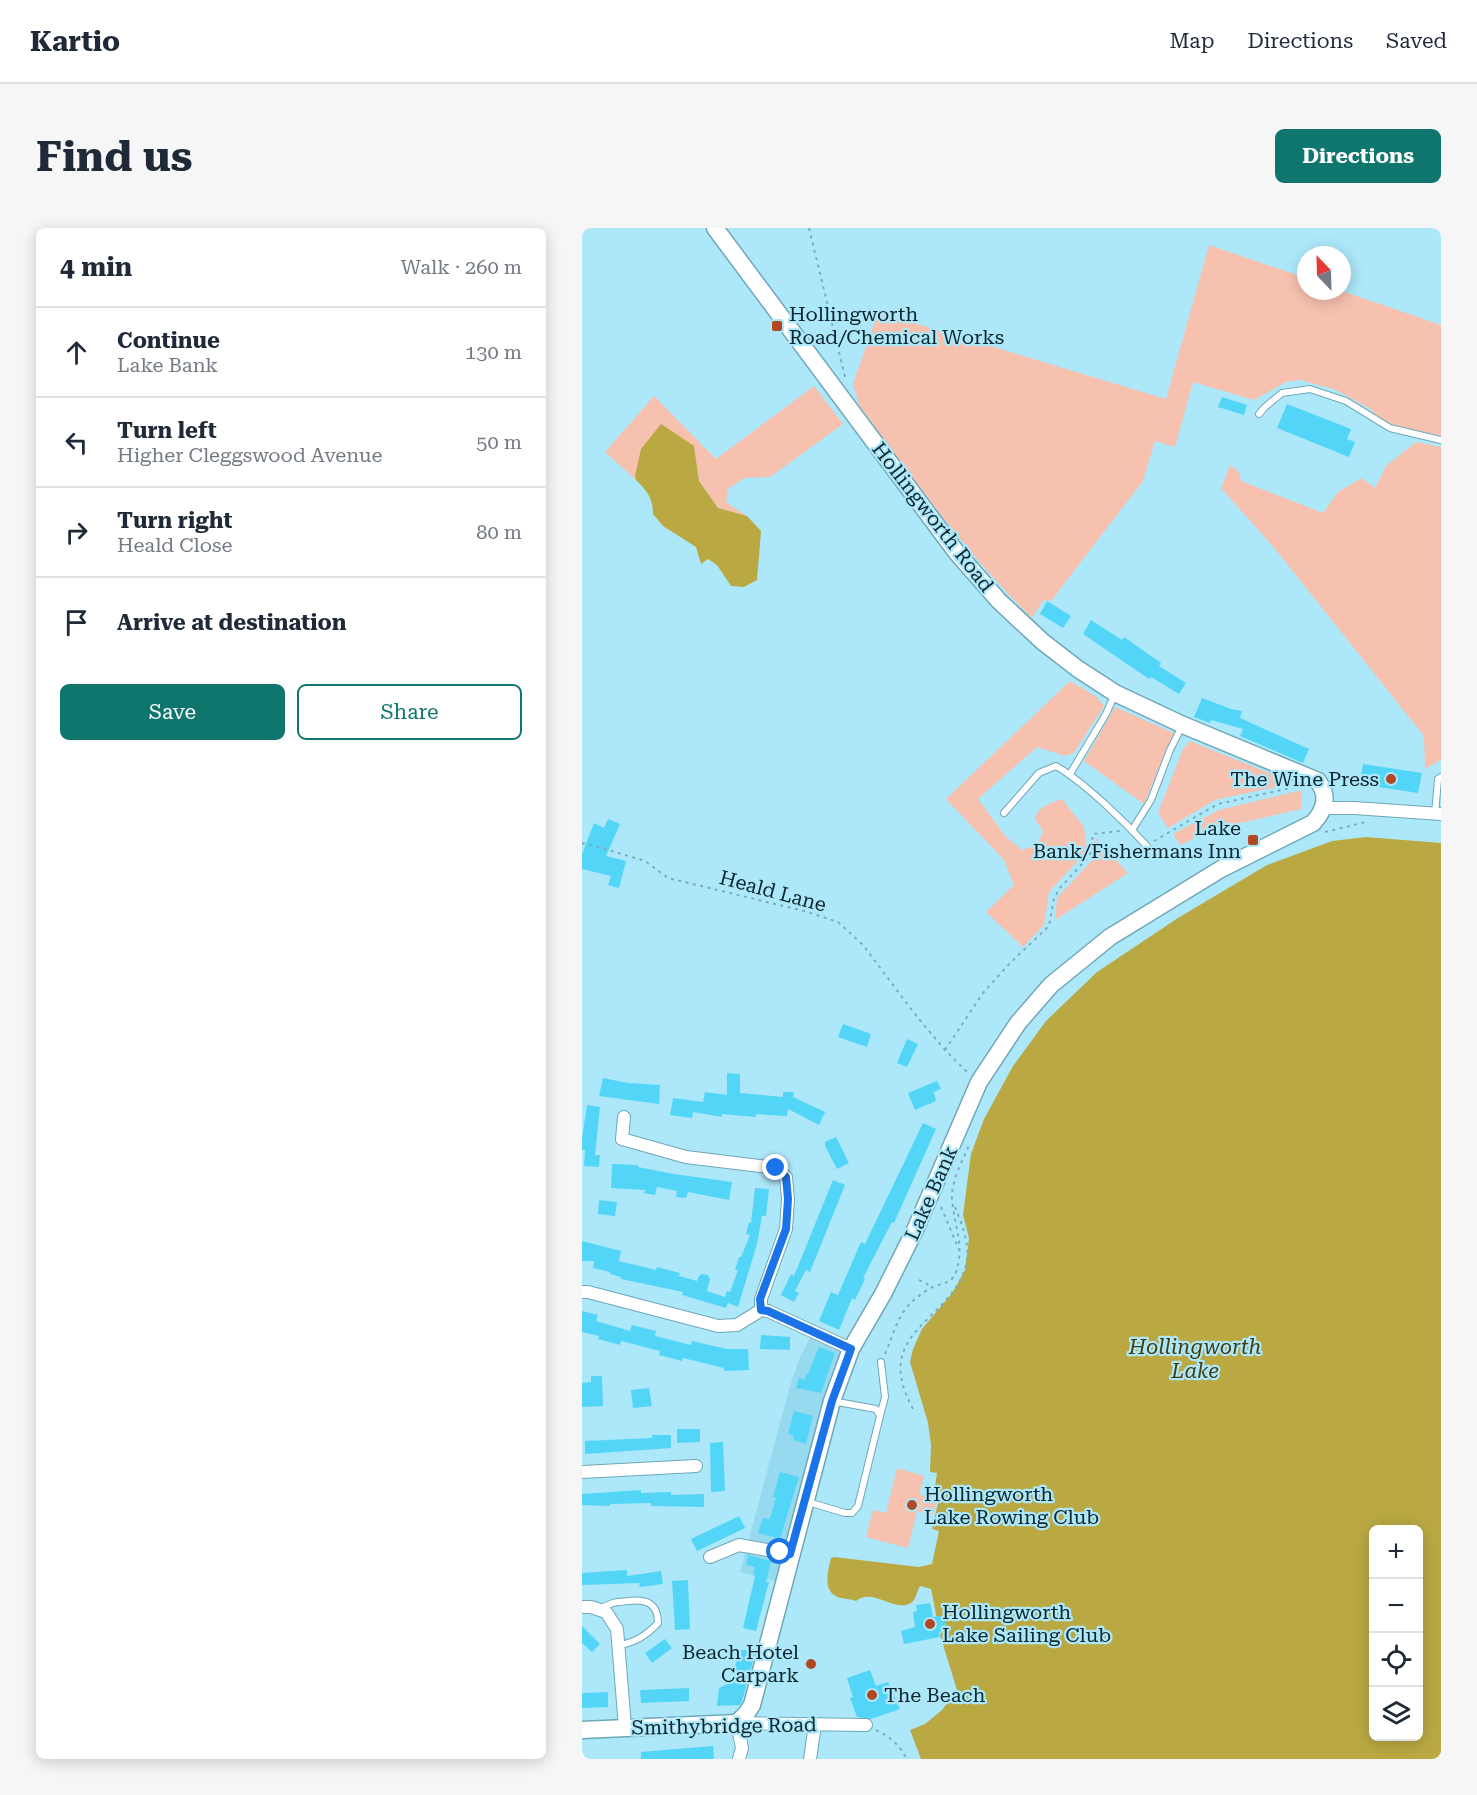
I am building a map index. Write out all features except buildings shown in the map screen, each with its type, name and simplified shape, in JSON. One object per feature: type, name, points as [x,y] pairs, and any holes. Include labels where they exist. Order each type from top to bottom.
[{"type":"main road","name":"Hollingworth Road","points":[[715,228],[957,553],[999,601],[1043,642],[1078,669],[1115,693],[1183,725],[1310,776]]},
{"type":"main road","points":[[1310,776],[1323,788],[1324,808]]},
{"type":"main road","name":"Lake Bank","points":[[737,1723],[752,1705],[774,1639],[790,1554],[832,1401],[851,1349],[884,1294],[915,1230],[979,1082],[1018,1023],[1051,985],[1110,937],[1221,869],[1313,823],[1324,808]]},
{"type":"main road","name":"Smithybridge Road","points":[[582,1730],[737,1723]]},
{"type":"street","points":[[1324,808],[1438,814]]},
{"type":"street","points":[[624,1117],[622,1139],[686,1157],[776,1168],[786,1177],[788,1199],[786,1229],[760,1299],[761,1310]]},
{"type":"street","points":[[582,1292],[718,1326],[737,1325],[761,1310],[768,1311],[851,1349]]},
{"type":"street","points":[[582,1472],[696,1466]]},
{"type":"street","points":[[710,1557],[739,1545],[790,1554]]},
{"type":"street","points":[[582,1607],[601,1609],[606,1612],[617,1629],[625,1727]]},
{"type":"street","points":[[737,1723],[742,1748],[739,1759]]},
{"type":"street","name":"Smithybridge Road","points":[[737,1723],[866,1725]]},
{"type":"street","points":[[810,1759],[815,1725]]},
{"type":"lane","points":[[1259,414],[1282,393],[1310,389],[1346,400],[1390,428],[1441,440]]},
{"type":"lane","points":[[1070,774],[1106,714],[1115,693]]},
{"type":"lane","points":[[1132,830],[1151,800],[1170,750],[1183,725]]},
{"type":"lane","points":[[1004,813],[1039,773],[1056,766],[1070,774],[1147,846]]},
{"type":"lane","points":[[1438,814],[1437,788],[1438,779],[1441,777]]},
{"type":"lane","points":[[806,1502],[845,1513],[852,1513],[858,1506],[885,1397],[881,1362]]},
{"type":"lane","points":[[832,1401],[876,1410],[880,1416]]},
{"type":"lane","points":[[601,1609],[609,1603],[641,1600],[650,1602],[658,1614],[658,1623],[652,1629],[632,1644],[619,1645]]},
{"type":"path","points":[[809,228],[845,378]]},
{"type":"path","points":[[1147,846],[1218,804],[1302,786],[1310,776]]},
{"type":"path","points":[[1318,833],[1365,822],[1380,811]]},
{"type":"path","points":[[945,1050],[983,993],[1010,963],[1049,926],[1054,898],[1060,888],[1090,855],[1093,834],[1132,830]]},
{"type":"path","name":"Heald Lane","points":[[582,844],[645,861],[668,878],[804,911],[838,922],[864,945],[914,1013],[945,1050],[972,1077]]},
{"type":"path","points":[[881,1362],[904,1310],[916,1298],[933,1287],[948,1283],[955,1276],[961,1243],[952,1198],[953,1185],[970,1141]]},
{"type":"path","points":[[913,1409],[904,1394],[902,1353],[922,1322],[955,1287],[966,1265],[967,1243],[952,1198]]},
{"type":"path","points":[[941,1206],[960,1253]]},
{"type":"path","points":[[955,1276],[960,1279]]},
{"type":"path","points":[[919,1280],[933,1287]]},
{"type":"path","points":[[948,1283],[955,1287]]},
{"type":"shaded area","points":[[1209,245],[1297,275],[1297,300],[1351,300],[1351,294],[1441,325],[1441,436],[1393,425],[1376,417],[1372,410],[1336,390],[1300,380],[1286,382],[1254,400],[1193,382],[1175,447],[1155,441],[1143,481],[1051,601],[1043,600],[1032,618],[985,568],[921,488],[859,405],[853,384],[878,312],[1166,399]]},
{"type":"shaded area","points":[[814,386],[843,424],[770,477],[744,478],[728,489],[726,502],[747,516],[718,508],[699,481],[694,446],[641,449],[636,480],[605,452],[654,396],[716,459]]},
{"type":"shaded area","points":[[1416,442],[1441,447],[1441,760],[1425,769],[1424,736],[1275,549],[1221,488],[1230,465],[1239,472],[1241,481],[1323,513],[1338,492],[1362,478],[1375,488],[1386,466]]},
{"type":"shaded area","points":[[1070,681],[1097,697],[1104,706],[1074,753],[1065,756],[1037,747],[978,799],[1006,837],[1022,850],[1037,845],[1043,832],[1035,819],[1039,811],[1062,799],[1084,827],[1087,851],[1049,892],[1044,925],[1023,947],[986,912],[1014,885],[1004,860],[946,799]]},
{"type":"shaded area","points":[[1115,707],[1176,734],[1163,757],[1144,804],[1084,761]]},
{"type":"shaded area","points":[[1190,741],[1294,783],[1215,800],[1168,828],[1158,813],[1183,749]]},
{"type":"shaded area","points":[[1302,790],[1301,809],[1210,830],[1180,845],[1173,834],[1219,810]]},
{"type":"shaded area","points":[[1096,838],[1128,873],[1055,920],[1057,898],[1094,858]]},
{"type":"shaded area","points":[[810,1338],[842,1352],[776,1581],[740,1572],[790,1386],[800,1357]]},
{"type":"shaded area","name":"Hollingworth Lake Rowing Club","points":[[897,1468],[924,1476],[919,1494],[937,1500],[933,1515],[917,1511],[908,1548],[866,1537],[873,1510],[886,1513]]},
{"type":"water","points":[[661,424],[694,446],[699,481],[718,508],[747,516],[761,531],[757,580],[744,587],[731,586],[717,565],[708,559],[701,564],[696,547],[663,526],[653,514],[651,499],[635,476],[641,449]]},
{"type":"water","name":"Hollingworth Lake","points":[[1366,837],[1441,843],[1441,1759],[921,1759],[910,1730],[925,1724],[942,1710],[957,1690],[940,1635],[944,1628],[937,1619],[931,1589],[920,1586],[913,1602],[898,1605],[869,1597],[856,1601],[841,1598],[831,1591],[827,1581],[831,1558],[834,1557],[919,1567],[932,1564],[939,1531],[932,1529],[939,1499],[934,1493],[937,1473],[930,1472],[931,1445],[928,1423],[910,1362],[922,1329],[953,1292],[965,1270],[969,1238],[963,1215],[971,1154],[984,1119],[1013,1066],[1046,1021],[1097,972],[1178,918],[1267,865],[1332,841]]},
{"type":"place","name":"Hollingworth Road/Chemical Works","points":[[777,326]]},
{"type":"place","name":"The Wine Press","points":[[1391,779]]},
{"type":"place","name":"Lake Bank/Fishermans Inn","points":[[1253,840]]},
{"type":"place","name":"Hollingworth Lake Rowing Club","points":[[912,1505]]},
{"type":"place","name":"Hollingworth Lake Sailing Club","points":[[930,1624]]},
{"type":"place","name":"Beach Hotel Carpark","points":[[811,1664]]},
{"type":"place","name":"The Beach","points":[[872,1695]]},
{"type":"route","points":[[776,1168],[786,1177],[788,1199],[786,1229],[760,1299],[761,1310],[768,1311],[851,1349],[832,1401],[790,1554],[780,1552]]}]
